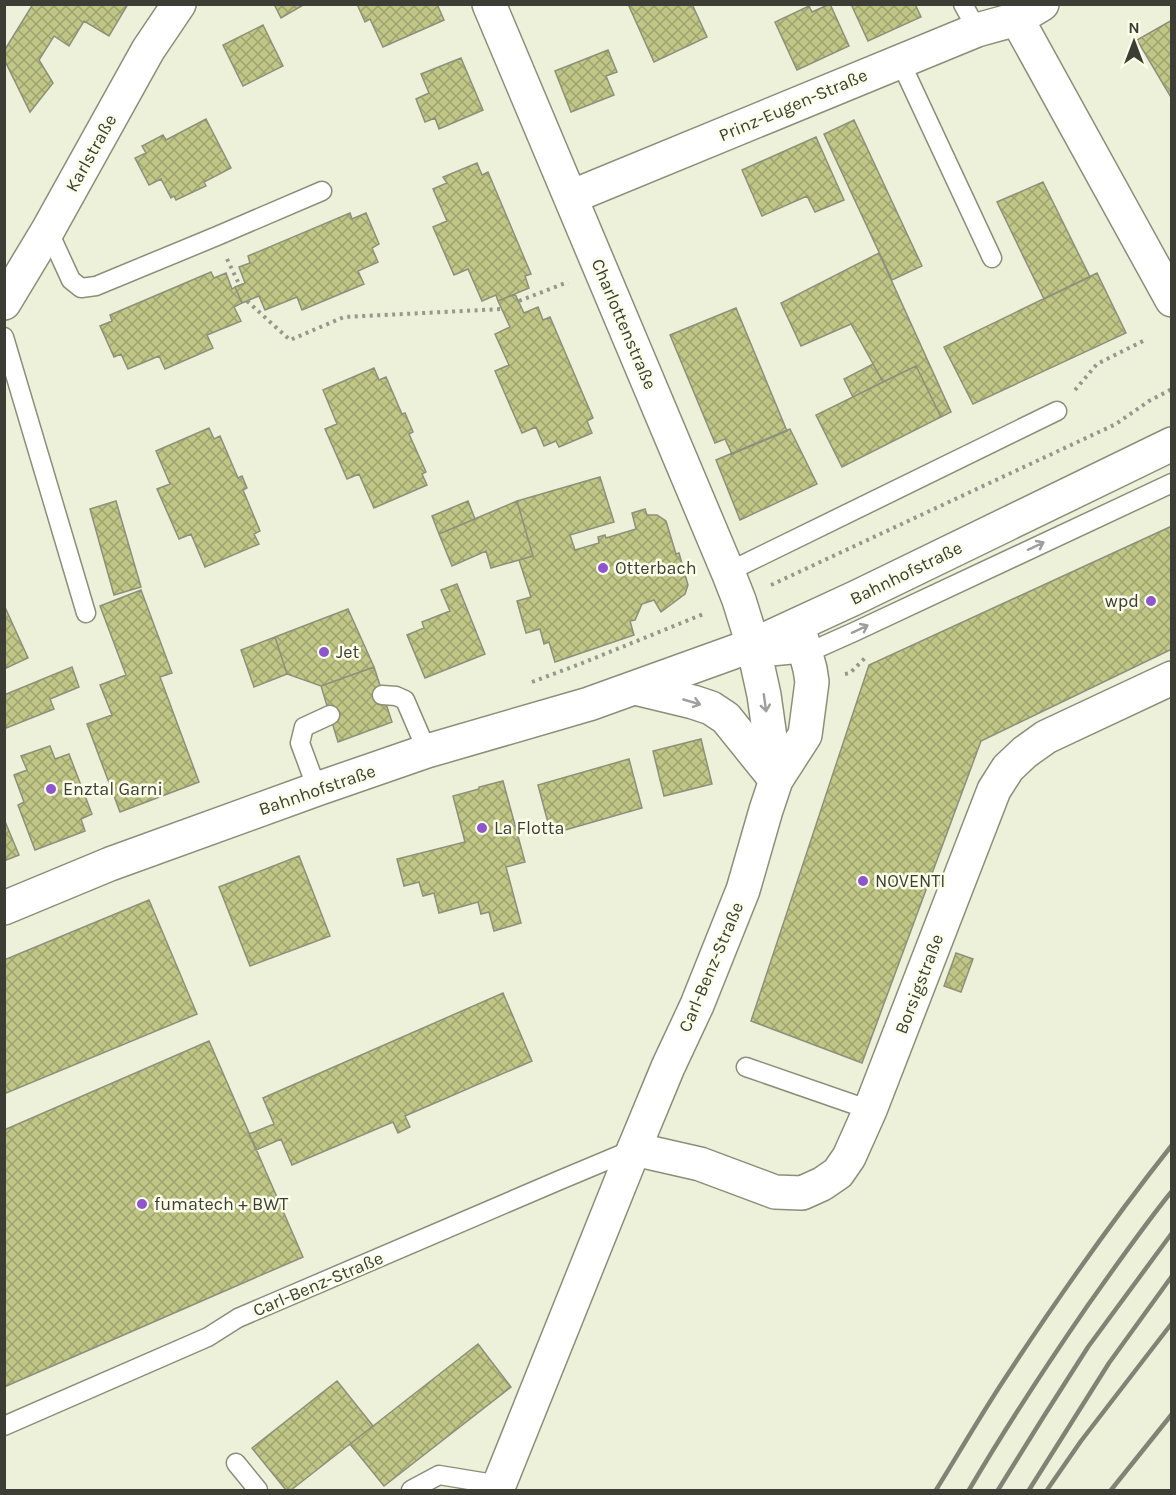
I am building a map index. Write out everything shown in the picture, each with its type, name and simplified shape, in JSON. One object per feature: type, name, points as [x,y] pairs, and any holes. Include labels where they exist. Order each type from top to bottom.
[{"type":"street","name":"Karlstraße","points":[[4,303],[48,230],[148,51],[179,4]]},
{"type":"street","name":"Charlottenstraße","points":[[489,4],[733,586],[748,652]]},
{"type":"street","name":"Prinz-Eugen-Straße","points":[[571,197],[900,61],[970,17],[1030,12],[1172,300]]},
{"type":"street","name":"Bahnhofstraße","points":[[4,908],[110,864],[427,751],[589,704],[748,652],[802,639],[1172,444]]},
{"type":"street","name":"Carl-Benz-Straße","points":[[498,1488],[634,1149],[697,1005],[743,890],[776,780],[806,735],[812,682],[802,639]]},
{"type":"street","name":"Carl-Benz-Straße","points":[[748,652],[764,695],[776,780]]},
{"type":"street","name":"Borsigstraße","points":[[634,1149],[700,1164],[775,1192],[802,1193],[822,1184],[838,1173],[849,1157],[870,1110],[994,790],[1008,768],[1046,736],[1172,678]]},
{"type":"street","points":[[635,688],[693,702],[719,713],[726,718],[776,780]]},
{"type":"lane","points":[[900,61],[992,258]]},
{"type":"lane","points":[[48,230],[70,280],[81,288],[96,286],[322,191]]},
{"type":"lane","points":[[4,337],[86,613]]},
{"type":"lane","points":[[733,586],[1057,411]]},
{"type":"lane","points":[[802,639],[865,627],[1172,483]]},
{"type":"lane","points":[[382,695],[396,696],[405,700],[427,751]]},
{"type":"lane","points":[[317,789],[300,743],[304,726],[330,715]]},
{"type":"lane","points":[[746,1067],[870,1110]]},
{"type":"lane","name":"Carl-Benz-Straße","points":[[4,1426],[208,1337],[238,1318],[634,1149]]},
{"type":"lane","points":[[236,1462],[258,1491]]},
{"type":"lane","points":[[411,1491],[439,1475],[498,1488]]},
{"type":"path","points":[[519,301],[601,269]]},
{"type":"path","points":[[247,302],[290,340],[344,317],[502,309]]},
{"type":"path","points":[[1057,411],[1097,364],[1143,341]]},
{"type":"path","points":[[525,684],[580,664],[733,586],[1116,424],[1149,401],[1172,389]]},
{"type":"building","points":[[33,4],[128,4],[109,36],[84,21],[69,46],[54,36],[39,60],[53,83],[30,112],[4,59],[4,51]]},
{"type":"building","points":[[274,4],[305,4],[281,18]]},
{"type":"building","points":[[357,4],[437,4],[444,20],[383,47],[370,19],[365,22]]},
{"type":"building","points":[[628,4],[692,4],[707,37],[654,62]]},
{"type":"building","points":[[830,4],[849,46],[797,70],[775,22],[809,6],[812,12]]},
{"type":"building","points":[[851,4],[915,4],[921,17],[868,41]]},
{"type":"building","points":[[1172,20],[1172,99],[1137,40]]},
{"type":"building","points":[[263,25],[283,66],[243,86],[223,45]]},
{"type":"building","points":[[608,50],[617,72],[606,76],[614,95],[571,112],[555,71]]},
{"type":"building","points":[[461,58],[483,110],[439,129],[435,118],[425,122],[416,99],[429,93],[421,74]]},
{"type":"building","points":[[206,119],[231,168],[204,182],[206,186],[176,200],[174,196],[171,198],[161,179],[149,185],[135,158],[146,153],[142,146],[163,135],[166,140]]},
{"type":"building","points":[[854,120],[922,266],[892,280],[824,134]]},
{"type":"building","points":[[816,137],[844,200],[815,212],[807,196],[762,216],[742,170]]},
{"type":"building","points":[[477,163],[482,175],[488,172],[531,274],[525,276],[529,288],[498,301],[496,295],[482,301],[468,269],[454,275],[433,227],[447,221],[433,189],[447,183],[443,177]]},
{"type":"building","points":[[1043,182],[1090,277],[1044,299],[997,202]]},
{"type":"building","points":[[350,213],[352,219],[366,213],[379,244],[372,248],[378,262],[358,271],[364,284],[302,310],[297,297],[265,310],[259,296],[242,303],[235,287],[245,283],[239,267],[250,263],[248,256]]},
{"type":"building","points":[[879,253],[951,412],[941,417],[916,366],[883,382],[851,324],[801,346],[781,303]]},
{"type":"building","points":[[211,272],[214,278],[226,273],[232,289],[235,287],[242,303],[234,307],[241,321],[207,335],[213,348],[165,369],[159,356],[128,369],[121,354],[114,357],[100,326],[112,321],[110,315]]},
{"type":"building","points":[[1097,273],[1126,333],[973,404],[944,347]]},
{"type":"building","points":[[515,294],[524,313],[538,307],[543,320],[550,317],[593,418],[587,421],[592,433],[559,447],[556,441],[544,446],[536,427],[522,433],[495,371],[509,365],[495,334],[510,327],[498,301]]},
{"type":"building","points":[[736,308],[787,431],[732,454],[725,439],[715,443],[670,335]]},
{"type":"building","points":[[873,364],[883,382],[853,397],[844,379]]},
{"type":"building","points":[[916,366],[941,417],[842,467],[816,415]]},
{"type":"building","points":[[374,368],[379,380],[386,377],[402,414],[405,413],[413,432],[409,434],[426,472],[422,474],[427,485],[374,508],[359,474],[347,479],[325,429],[337,424],[323,390]]},
{"type":"building","points":[[209,428],[214,439],[220,436],[238,478],[242,476],[247,488],[243,490],[260,531],[254,534],[259,544],[205,567],[191,534],[179,539],[157,489],[170,484],[156,451]]},
{"type":"building","points":[[790,429],[817,484],[740,520],[716,460]]},
{"type":"building","name":"Otterbach","points":[[600,477],[614,522],[570,535],[575,550],[599,543],[598,537],[605,535],[606,538],[636,529],[632,513],[645,509],[647,515],[657,515],[666,521],[676,554],[679,553],[688,585],[685,594],[661,612],[654,600],[642,604],[635,620],[630,621],[634,635],[555,662],[549,642],[544,644],[540,629],[526,633],[517,601],[531,597],[519,560],[533,556],[517,501]]},
{"type":"building","points":[[116,501],[141,587],[114,595],[90,509]]},
{"type":"building","points":[[468,501],[475,519],[439,534],[432,516]]},
{"type":"building","points":[[517,501],[533,556],[491,568],[486,551],[452,566],[439,534]]},
{"type":"building","name":"NOVENTI","points":[[1172,526],[1172,649],[981,741],[862,1063],[751,1021],[869,665]]},
{"type":"building","points":[[457,584],[485,654],[425,678],[407,635],[424,628],[422,622],[450,611],[441,590]]},
{"type":"building","points":[[141,590],[172,673],[160,677],[199,782],[120,812],[87,724],[112,715],[100,685],[126,675],[100,606]]},
{"type":"building","points":[[4,605],[28,658],[4,669]]},
{"type":"building","name":"Jet","points":[[348,609],[374,667],[321,686],[287,674],[275,637]]},
{"type":"building","points":[[275,637],[287,674],[254,687],[241,650]]},
{"type":"building","points":[[72,667],[79,687],[50,699],[54,709],[4,729],[4,695]]},
{"type":"building","points":[[374,667],[392,722],[338,742],[321,686]]},
{"type":"building","points":[[701,739],[712,784],[664,796],[653,751]]},
{"type":"building","name":"Enztal Garni","points":[[50,746],[55,759],[69,754],[92,814],[81,819],[85,831],[35,850],[18,805],[24,802],[14,775],[27,770],[21,756]]},
{"type":"building","points":[[629,759],[642,808],[551,834],[538,785]]},
{"type":"building","points":[[503,781],[525,862],[506,867],[521,923],[494,931],[489,912],[481,914],[478,902],[439,913],[434,893],[423,896],[419,882],[404,886],[397,859],[465,842],[453,796]]},
{"type":"building","points":[[4,819],[19,855],[4,861]]},
{"type":"building","points":[[299,856],[330,936],[250,966],[219,887]]},
{"type":"building","points":[[149,900],[197,1014],[4,1094],[4,960]]},
{"type":"building","points":[[956,953],[973,959],[961,992],[944,986]]},
{"type":"building","points":[[503,993],[532,1061],[405,1116],[410,1127],[398,1133],[393,1122],[292,1165],[281,1139],[256,1150],[249,1134],[274,1124],[263,1098]]},
{"type":"building","name":"fumatech + BWT","points":[[209,1041],[303,1257],[4,1387],[4,1130]]},
{"type":"building","points":[[478,1344],[511,1387],[384,1486],[350,1444]]},
{"type":"building","points":[[337,1381],[373,1426],[291,1490],[286,1490],[252,1448]]},
{"type":"railway","points":[[936,1490],[1041,1324],[1105,1233],[1172,1145]]},
{"type":"railway","points":[[969,1490],[1072,1328],[1172,1191]]},
{"type":"railway","points":[[998,1490],[1088,1347],[1172,1233]]},
{"type":"railway","points":[[1029,1490],[1109,1363],[1172,1276]]},
{"type":"railway","points":[[1047,1490],[1081,1441],[1172,1323]]},
{"type":"railway","points":[[1111,1490],[1172,1414]]},
{"type":"place","name":"Otterbach","points":[[603,568]]},
{"type":"place","name":"wpd","points":[[1151,601]]},
{"type":"place","name":"Jet","points":[[324,652]]},
{"type":"place","name":"Enztal Garni","points":[[51,789]]},
{"type":"place","name":"La Flotta","points":[[482,828]]},
{"type":"place","name":"NOVENTI","points":[[863,881]]},
{"type":"place","name":"fumatech + BWT","points":[[142,1204]]}]
